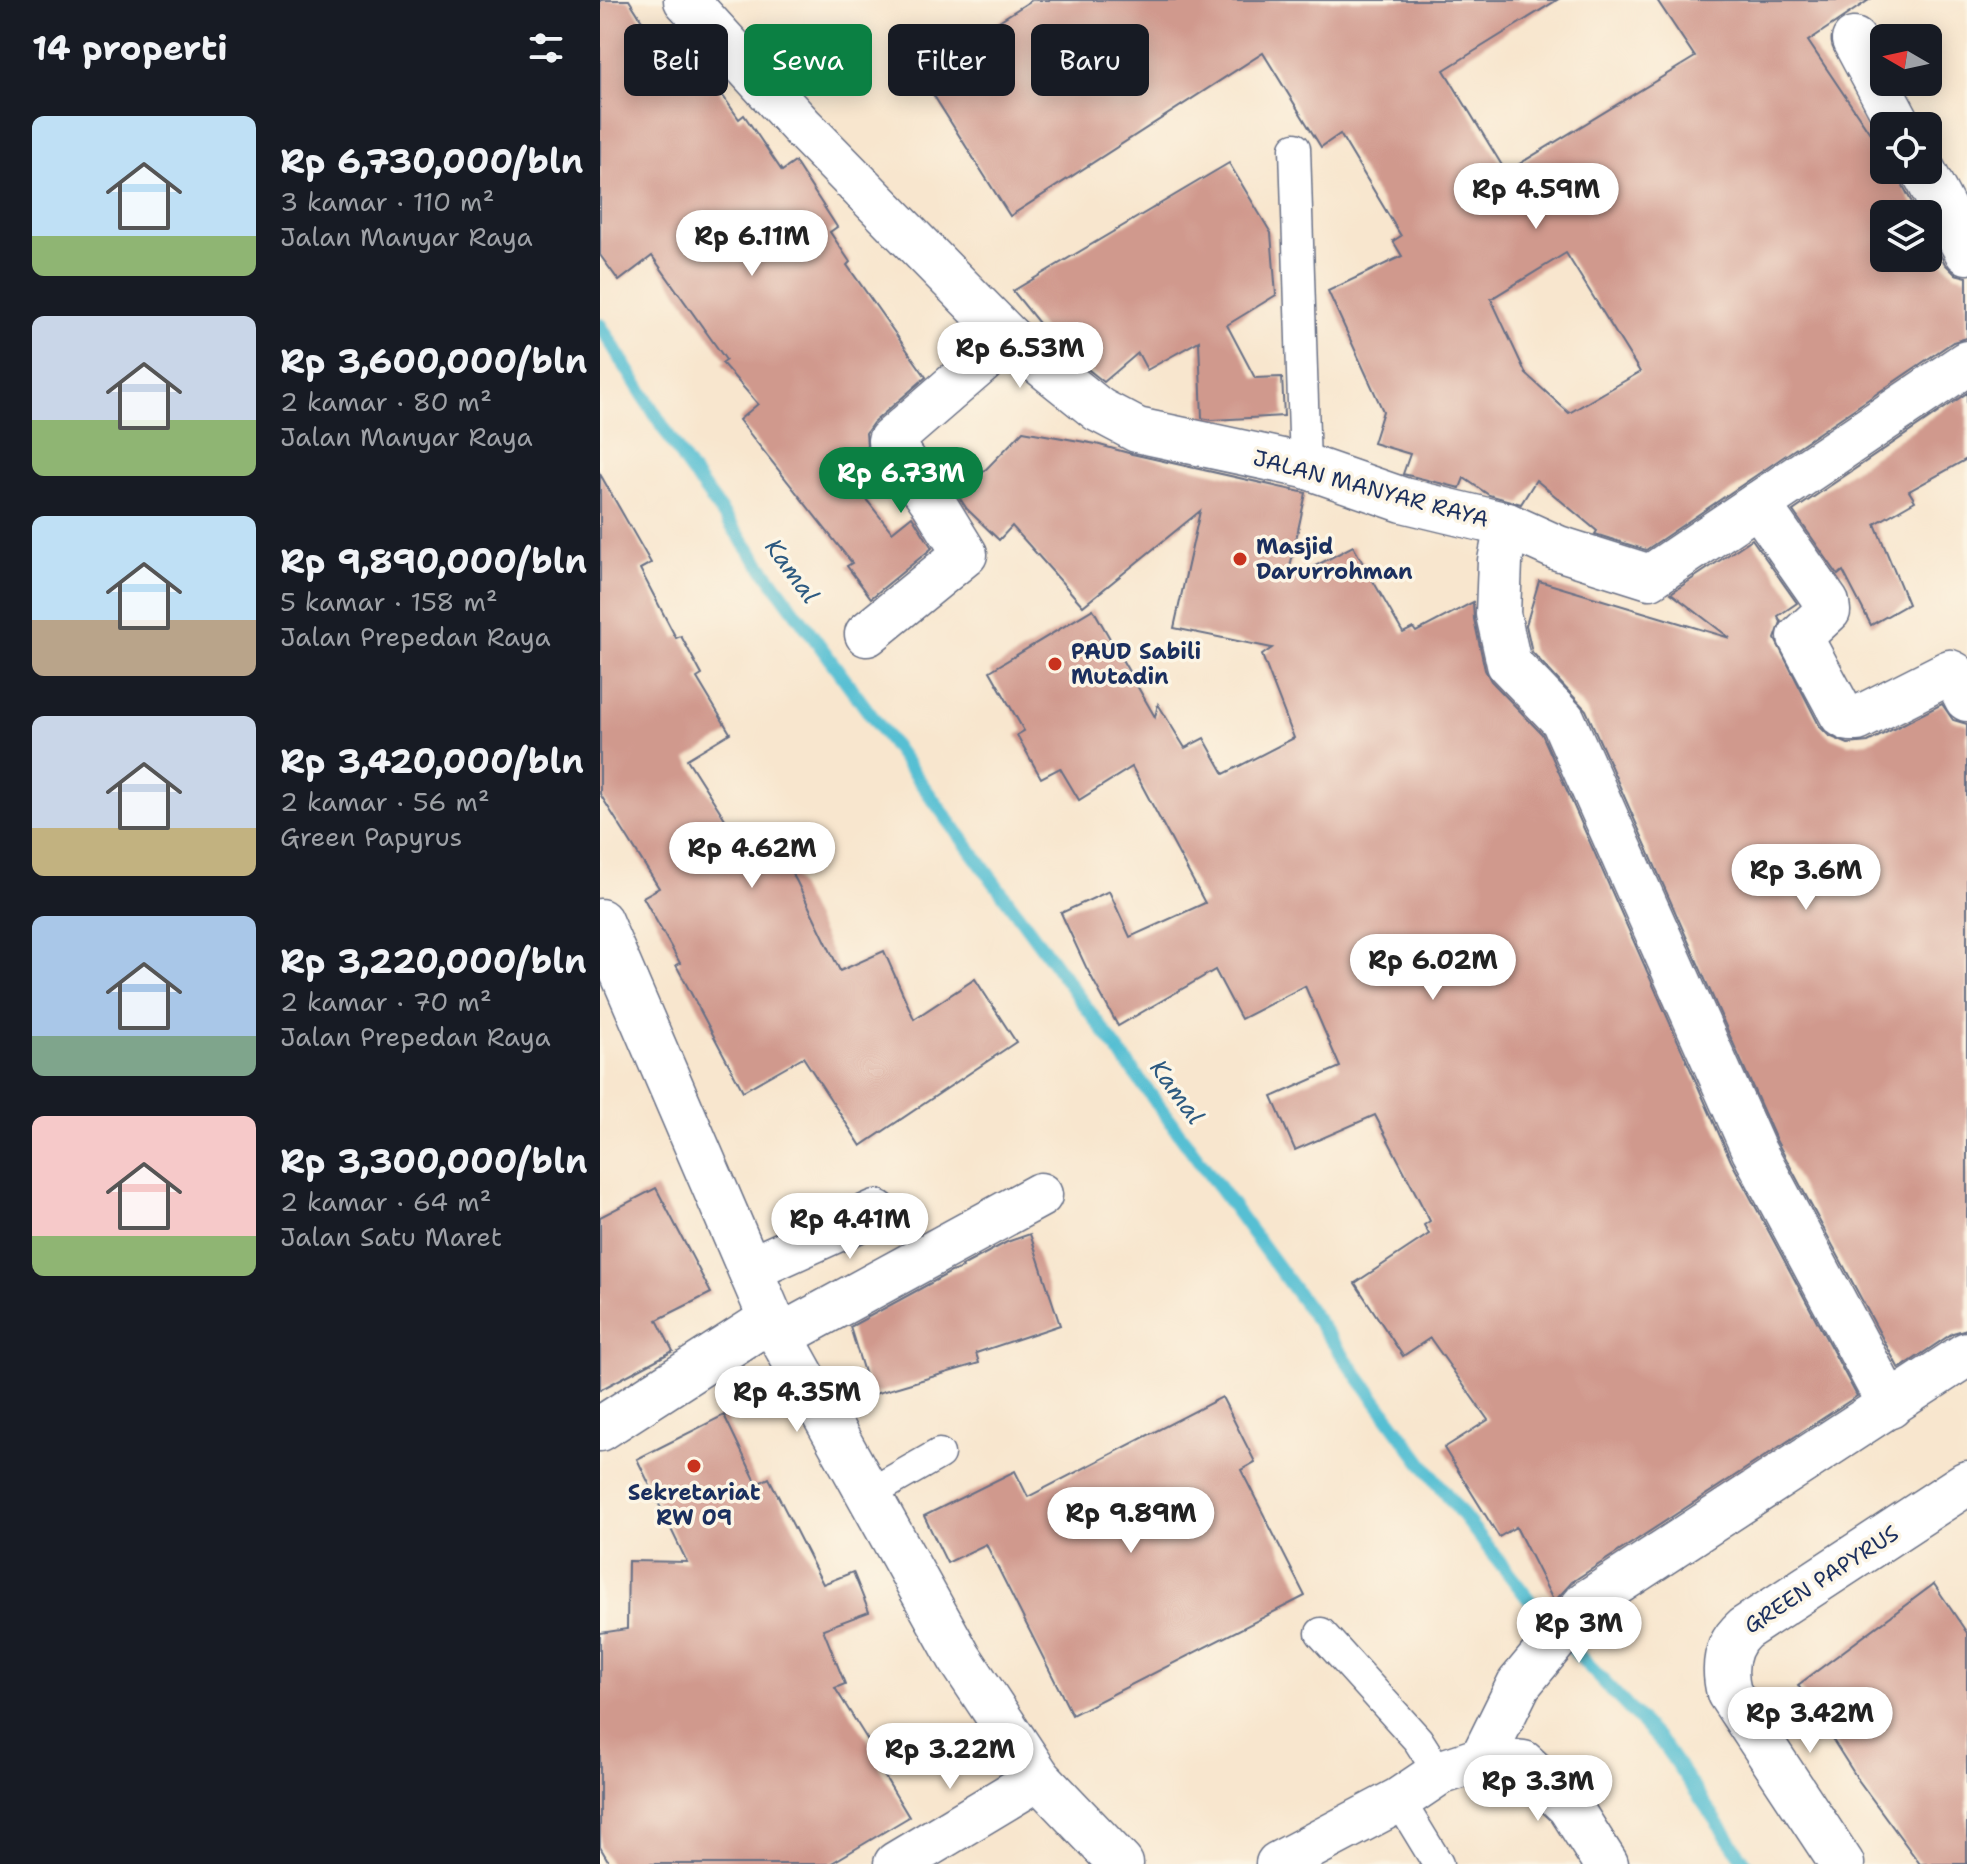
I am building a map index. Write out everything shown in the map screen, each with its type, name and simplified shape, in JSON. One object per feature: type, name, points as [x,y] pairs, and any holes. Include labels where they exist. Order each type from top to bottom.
[{"type":"street","name":"JALAN MANYAR RAYA","points":[[686,0],[803,128],[1009,338],[1099,410],[1137,430],[1305,466],[1403,500],[1507,525],[1558,548],[1650,577],[1967,363]]},
{"type":"street","points":[[1854,40],[1893,112]]},
{"type":"street","points":[[1931,184],[1967,252]]},
{"type":"street","points":[[867,634],[965,554],[890,441],[1009,338]]},
{"type":"street","points":[[1758,504],[1827,603],[1828,611],[1800,637],[1842,715],[1857,719],[1950,672],[1967,699]]},
{"type":"street","points":[[1507,525],[1500,561],[1498,614],[1509,664],[1563,720],[1754,1151],[1890,1406]]},
{"type":"street","points":[[600,921],[776,1328],[959,1657],[1039,1778],[1121,1864]]},
{"type":"street","points":[[600,1429],[776,1328],[1040,1195]]},
{"type":"street","points":[[750,1269],[876,1212]]},
{"type":"street","points":[[1482,1759],[1519,1684],[1586,1603],[1967,1354]]},
{"type":"street","name":"GREEN PAPYRUS","points":[[1842,1864],[1729,1693],[1726,1666],[1731,1645],[1744,1629],[1967,1483]]},
{"type":"street","points":[[1278,1864],[1399,1800],[1439,1773],[1482,1759],[1523,1763],[1569,1806],[1606,1864]]},
{"type":"street","points":[[896,1864],[1039,1778]]},
{"type":"lane","points":[[1295,148],[1305,466]]},
{"type":"lane","points":[[869,1494],[939,1454]]},
{"type":"lane","points":[[1321,1633],[1418,1740],[1439,1773]]},
{"type":"lane","points":[[1399,1800],[1438,1864]]},
{"type":"building","points":[[600,0],[629,0],[644,24],[624,24],[624,96],[723,96],[739,119],[744,115],[782,171],[795,162],[837,227],[830,232],[850,262],[847,265],[926,377],[873,423],[866,433],[867,448],[840,466],[892,532],[912,516],[932,548],[871,598],[847,566],[852,563],[739,420],[758,404],[722,363],[726,360],[652,256],[619,281],[600,255]]},
{"type":"building","points":[[1032,0],[1557,0],[1444,70],[1506,172],[1695,57],[1657,0],[1869,0],[1808,41],[1870,133],[1870,184],[1902,184],[1911,200],[1870,200],[1870,272],[1942,272],[1942,258],[1955,274],[1967,277],[1967,338],[1953,342],[1646,550],[1595,534],[1597,531],[1536,480],[1521,504],[1489,495],[1464,478],[1460,488],[1403,474],[1410,454],[1373,443],[1383,411],[1328,291],[1402,256],[1393,241],[1401,236],[1340,134],[1321,147],[1263,53],[1010,216],[934,96],[1015,96],[1015,24],[994,24]],"holes":[[[1566,253],[1640,372],[1569,413],[1526,374],[1491,299]]]},
{"type":"building","points":[[1229,163],[1271,233],[1276,295],[1227,325],[1255,378],[1282,377],[1284,416],[1202,418],[1199,341],[1147,370],[1138,353],[1104,382],[1055,343],[1013,291]]},
{"type":"building","points":[[1967,393],[1967,459],[1909,491],[1915,501],[1875,524],[1908,604],[1871,625],[1843,571],[1838,575],[1793,511]]},
{"type":"building","points":[[1023,431],[1096,444],[1306,493],[1287,581],[1353,546],[1403,633],[1413,628],[1416,632],[1473,602],[1485,670],[1491,681],[1542,734],[1731,1161],[1857,1396],[1572,1582],[1554,1602],[1516,1527],[1499,1537],[1444,1448],[1488,1420],[1430,1338],[1403,1356],[1355,1283],[1429,1234],[1424,1225],[1430,1221],[1375,1115],[1295,1150],[1272,1097],[1340,1067],[1305,986],[1241,1019],[1215,970],[1118,1026],[1061,913],[1109,891],[1130,937],[1205,903],[1132,767],[1079,800],[1060,768],[1041,778],[1017,735],[1024,731],[990,671],[1093,609],[1155,717],[1158,704],[1185,748],[1204,738],[1224,774],[1294,738],[1262,655],[1272,648],[1174,628],[1200,511],[1083,606],[1012,526],[999,540],[967,509],[959,497]]},
{"type":"building","points":[[600,474],[651,563],[640,569],[676,638],[681,636],[702,675],[697,678],[730,733],[687,759],[739,841],[765,826],[797,882],[840,971],[884,951],[914,1019],[975,979],[1016,1042],[861,1146],[803,1057],[743,1091],[676,965],[680,963],[643,897],[659,888],[600,794]]},
{"type":"building","points":[[1752,539],[1797,603],[1778,616],[1781,622],[1775,639],[1820,727],[1829,736],[1848,744],[1868,742],[1942,704],[1953,720],[1967,724],[1967,1329],[1953,1333],[1899,1369],[1776,1140],[1586,710],[1532,652],[1526,625],[1539,581],[1730,638],[1671,593]]},
{"type":"building","points":[[656,1188],[711,1293],[657,1320],[673,1351],[600,1390],[600,1217]]},
{"type":"building","points":[[1030,1234],[1060,1325],[976,1353],[979,1363],[871,1395],[850,1327],[1007,1242]]},
{"type":"building","points":[[1222,1397],[1255,1462],[1241,1470],[1305,1596],[1072,1715],[986,1544],[947,1563],[924,1516],[1015,1471],[1028,1497]]},
{"type":"building","points":[[724,1415],[757,1484],[769,1478],[823,1584],[853,1572],[869,1612],[823,1629],[845,1684],[835,1688],[874,1750],[870,1752],[909,1817],[830,1864],[610,1864],[600,1847],[600,1633],[627,1629],[628,1561],[687,1562],[637,1459]]},
{"type":"building","points":[[1934,1584],[1967,1633],[1967,1864],[1920,1864],[1859,1781],[1798,1685]]},
{"type":"waterway","name":"Kamal","points":[[600,325],[686,464],[1422,1463],[1541,1615],[1665,1747],[1746,1864]]},
{"type":"place","name":"Masjid Darurrohman","points":[[1240,559]]},
{"type":"place","name":"PAUD Sabili Mutadin","points":[[1055,664]]},
{"type":"place","name":"Sekretariat RW 09","points":[[694,1466]]}]
